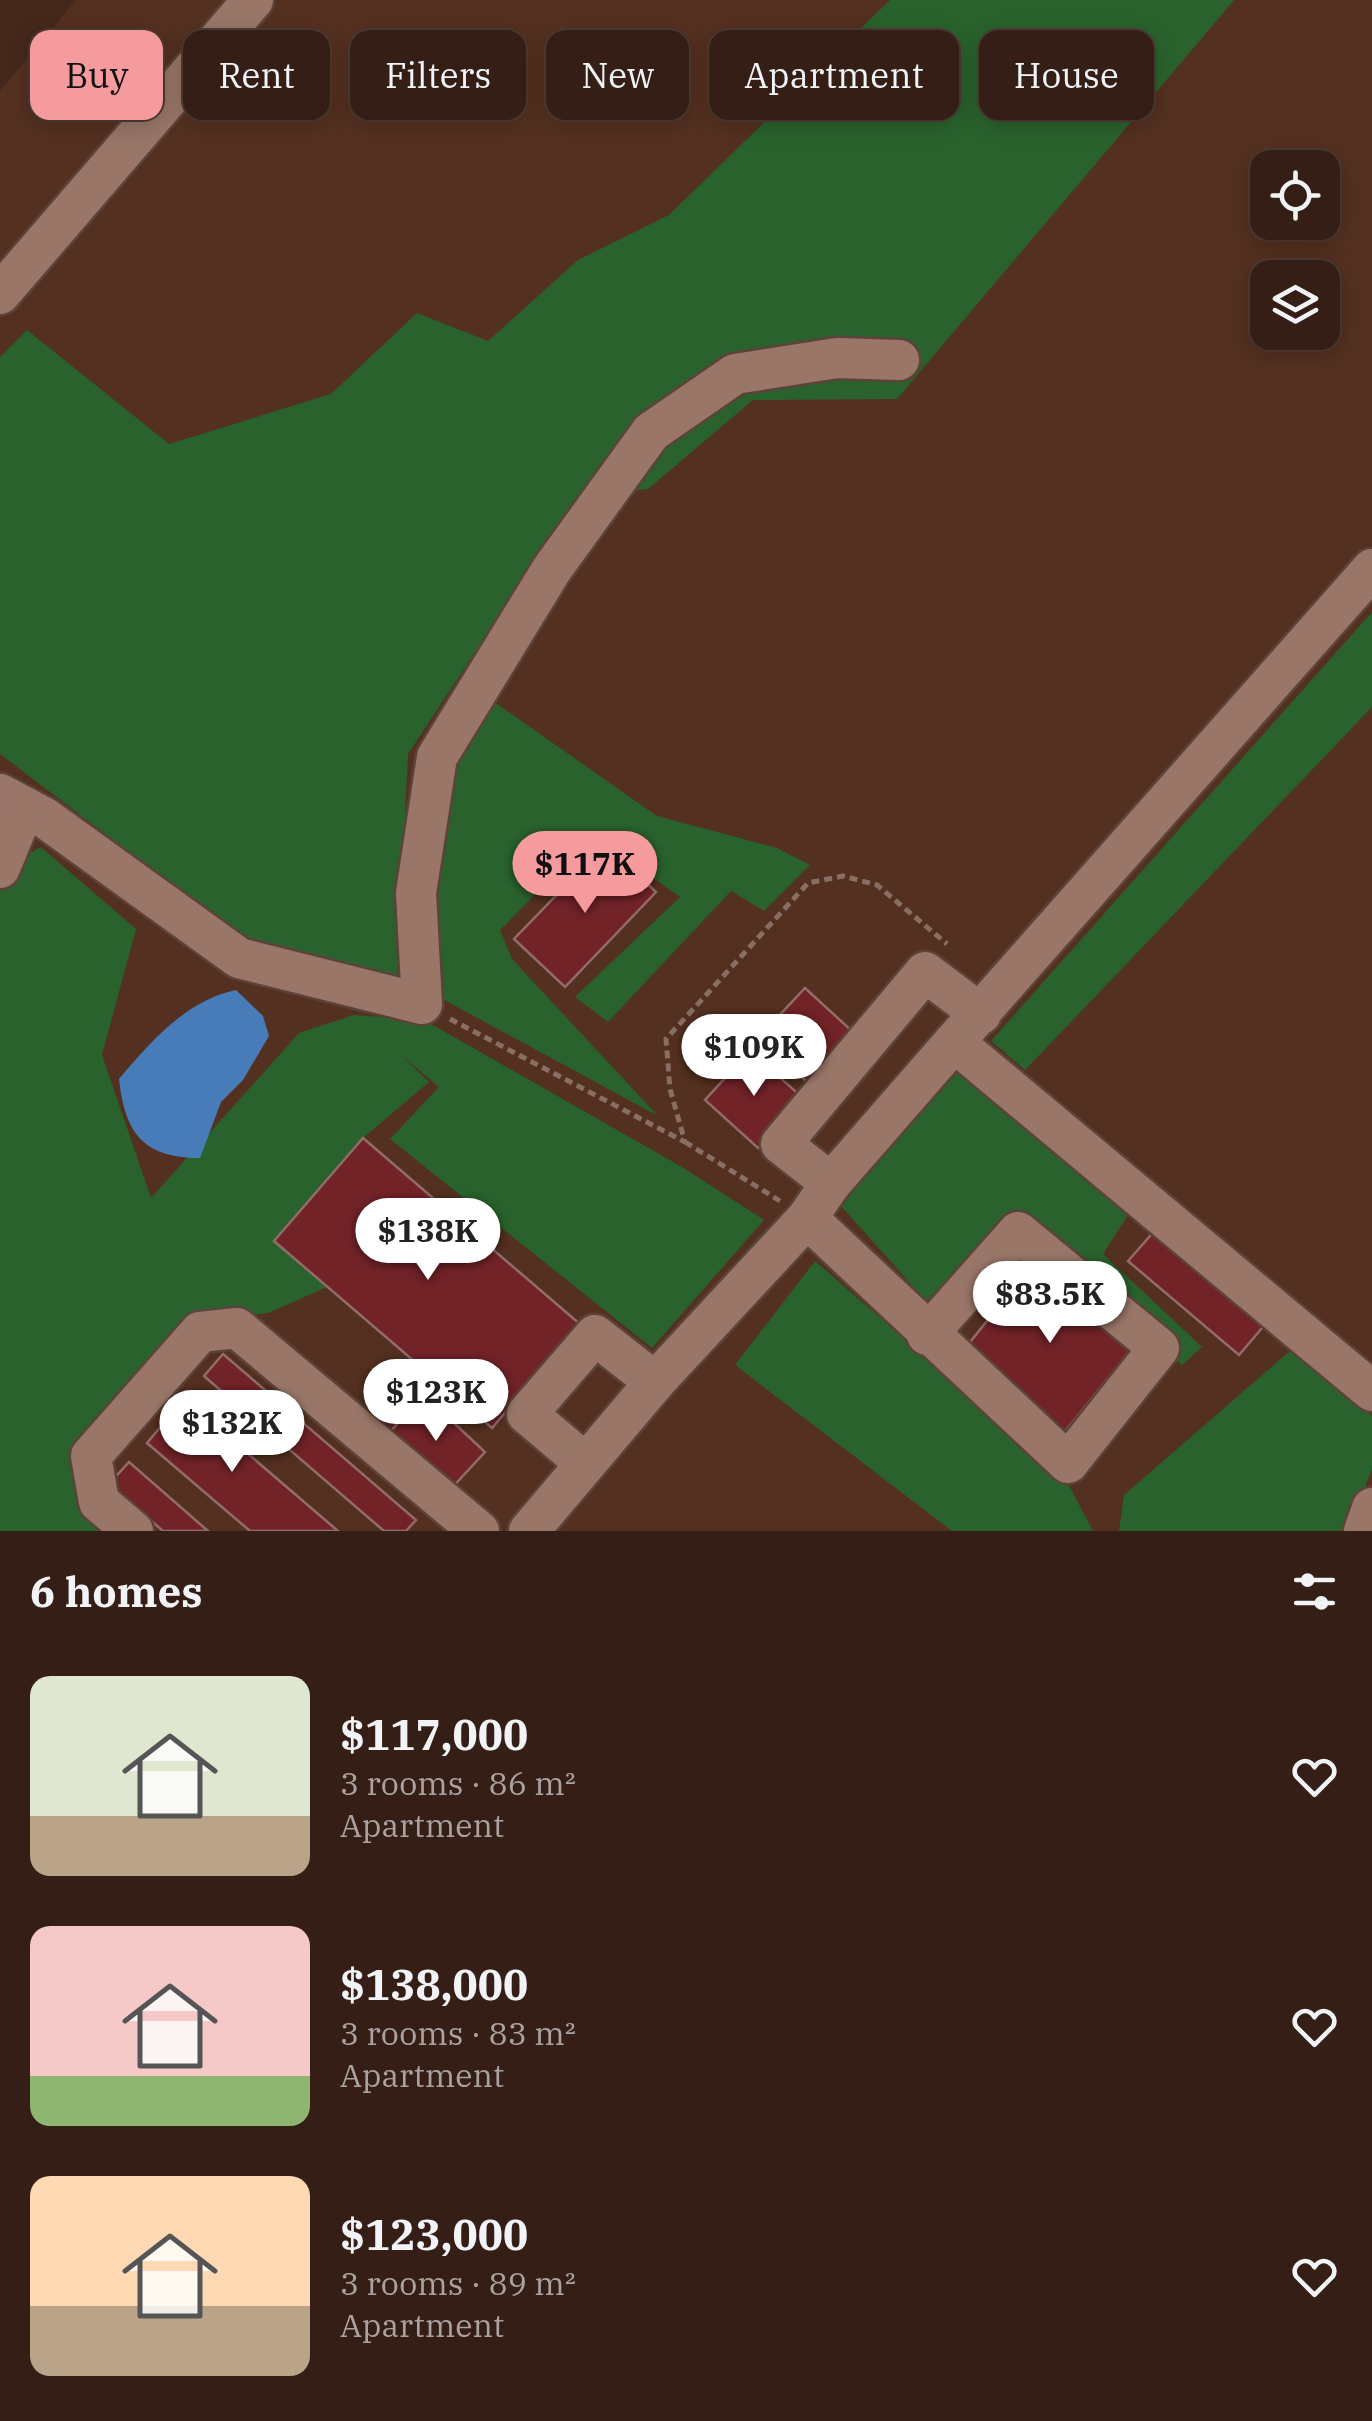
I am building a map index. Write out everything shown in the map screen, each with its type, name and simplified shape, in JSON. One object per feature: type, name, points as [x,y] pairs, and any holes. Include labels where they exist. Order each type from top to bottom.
[{"type":"lane","points":[[0,294],[253,0]]},
{"type":"lane","points":[[0,868],[13,801],[239,958],[422,1004],[416,893],[437,757],[552,569],[651,432],[735,374],[837,358],[899,360]]},
{"type":"lane","points":[[529,1531],[655,1382],[807,1218],[831,1184],[1372,569]]},
{"type":"lane","points":[[831,1184],[781,1144],[925,972],[968,1028],[1372,1391]]},
{"type":"lane","points":[[807,1218],[928,1335],[1068,1462],[1158,1348],[1018,1232],[928,1335]]},
{"type":"lane","points":[[133,1531],[99,1502],[91,1456],[200,1332],[237,1328],[453,1523]]},
{"type":"lane","points":[[586,1463],[528,1414],[595,1335],[655,1382]]},
{"type":"lane","points":[[1364,1531],[1372,1508]]},
{"type":"path","points":[[685,1142],[670,1088],[666,1039],[808,884],[843,876],[877,885],[961,956]]},
{"type":"path","points":[[422,1004],[685,1142],[807,1218]]},
{"type":"shaded area","points":[[76,0],[1372,0],[1372,1531],[0,1531],[0,91],[30,55],[30,120],[163,120],[163,30],[51,30]]},
{"type":"green space","points":[[890,0],[1234,0],[1154,95],[1154,30],[979,30],[979,120],[1133,120],[897,399],[753,400],[648,489],[577,497],[408,754],[397,980],[244,939],[0,754],[0,357],[27,330],[169,444],[331,394],[417,313],[488,341],[578,260],[669,215],[767,120],[959,120],[959,30],[859,30]]},
{"type":"green space","points":[[1372,612],[1372,707],[1025,1070],[991,1041]]},
{"type":"green space","points":[[493,701],[657,816],[777,848],[810,865],[764,911],[731,891],[608,1022],[575,997],[680,897],[593,836],[500,930],[512,959],[658,1116],[435,995],[433,901],[456,756]]},
{"type":"green space","points":[[41,847],[136,929],[102,1055],[151,1198],[299,1033],[354,1015],[424,1020],[682,1167],[764,1220],[652,1348],[390,1139],[439,1087],[400,1054],[429,1082],[363,1138],[327,1287],[268,1313],[188,1323],[75,1452],[80,1508],[105,1531],[0,1531],[0,869]]},
{"type":"green space","points":[[962,1063],[1132,1209],[1103,1254],[1202,1347],[1182,1365],[1011,1211],[928,1303],[840,1205]]},
{"type":"green space","points":[[815,1261],[1066,1480],[1093,1531],[952,1531],[735,1365]]},
{"type":"green space","points":[[1291,1350],[1372,1416],[1372,1469],[1348,1531],[1119,1531],[1124,1495]]},
{"type":"water","points":[[236,990],[263,1016],[269,1036],[243,1080],[221,1102],[200,1158],[180,1157],[151,1147],[132,1128],[119,1079],[171,1024],[202,1003]]},
{"type":"building","points":[[606,844],[656,892],[565,987],[514,939]]},
{"type":"building","points":[[805,988],[853,1032],[806,1081],[759,1037]]},
{"type":"building","points":[[750,1051],[803,1098],[758,1148],[705,1100]]},
{"type":"building","points":[[363,1138],[581,1325],[492,1428],[274,1241]]},
{"type":"building","points":[[1158,1227],[1268,1321],[1239,1355],[1128,1261]]},
{"type":"building","points":[[1037,1259],[1138,1341],[1063,1434],[962,1352]]},
{"type":"building","points":[[223,1354],[416,1520],[406,1531],[384,1531],[204,1376]]},
{"type":"building","points":[[424,1395],[485,1452],[448,1492],[387,1435]]},
{"type":"building","points":[[184,1399],[338,1531],[250,1531],[147,1443]]},
{"type":"building","points":[[129,1462],[208,1531],[163,1531],[109,1484]]}]
